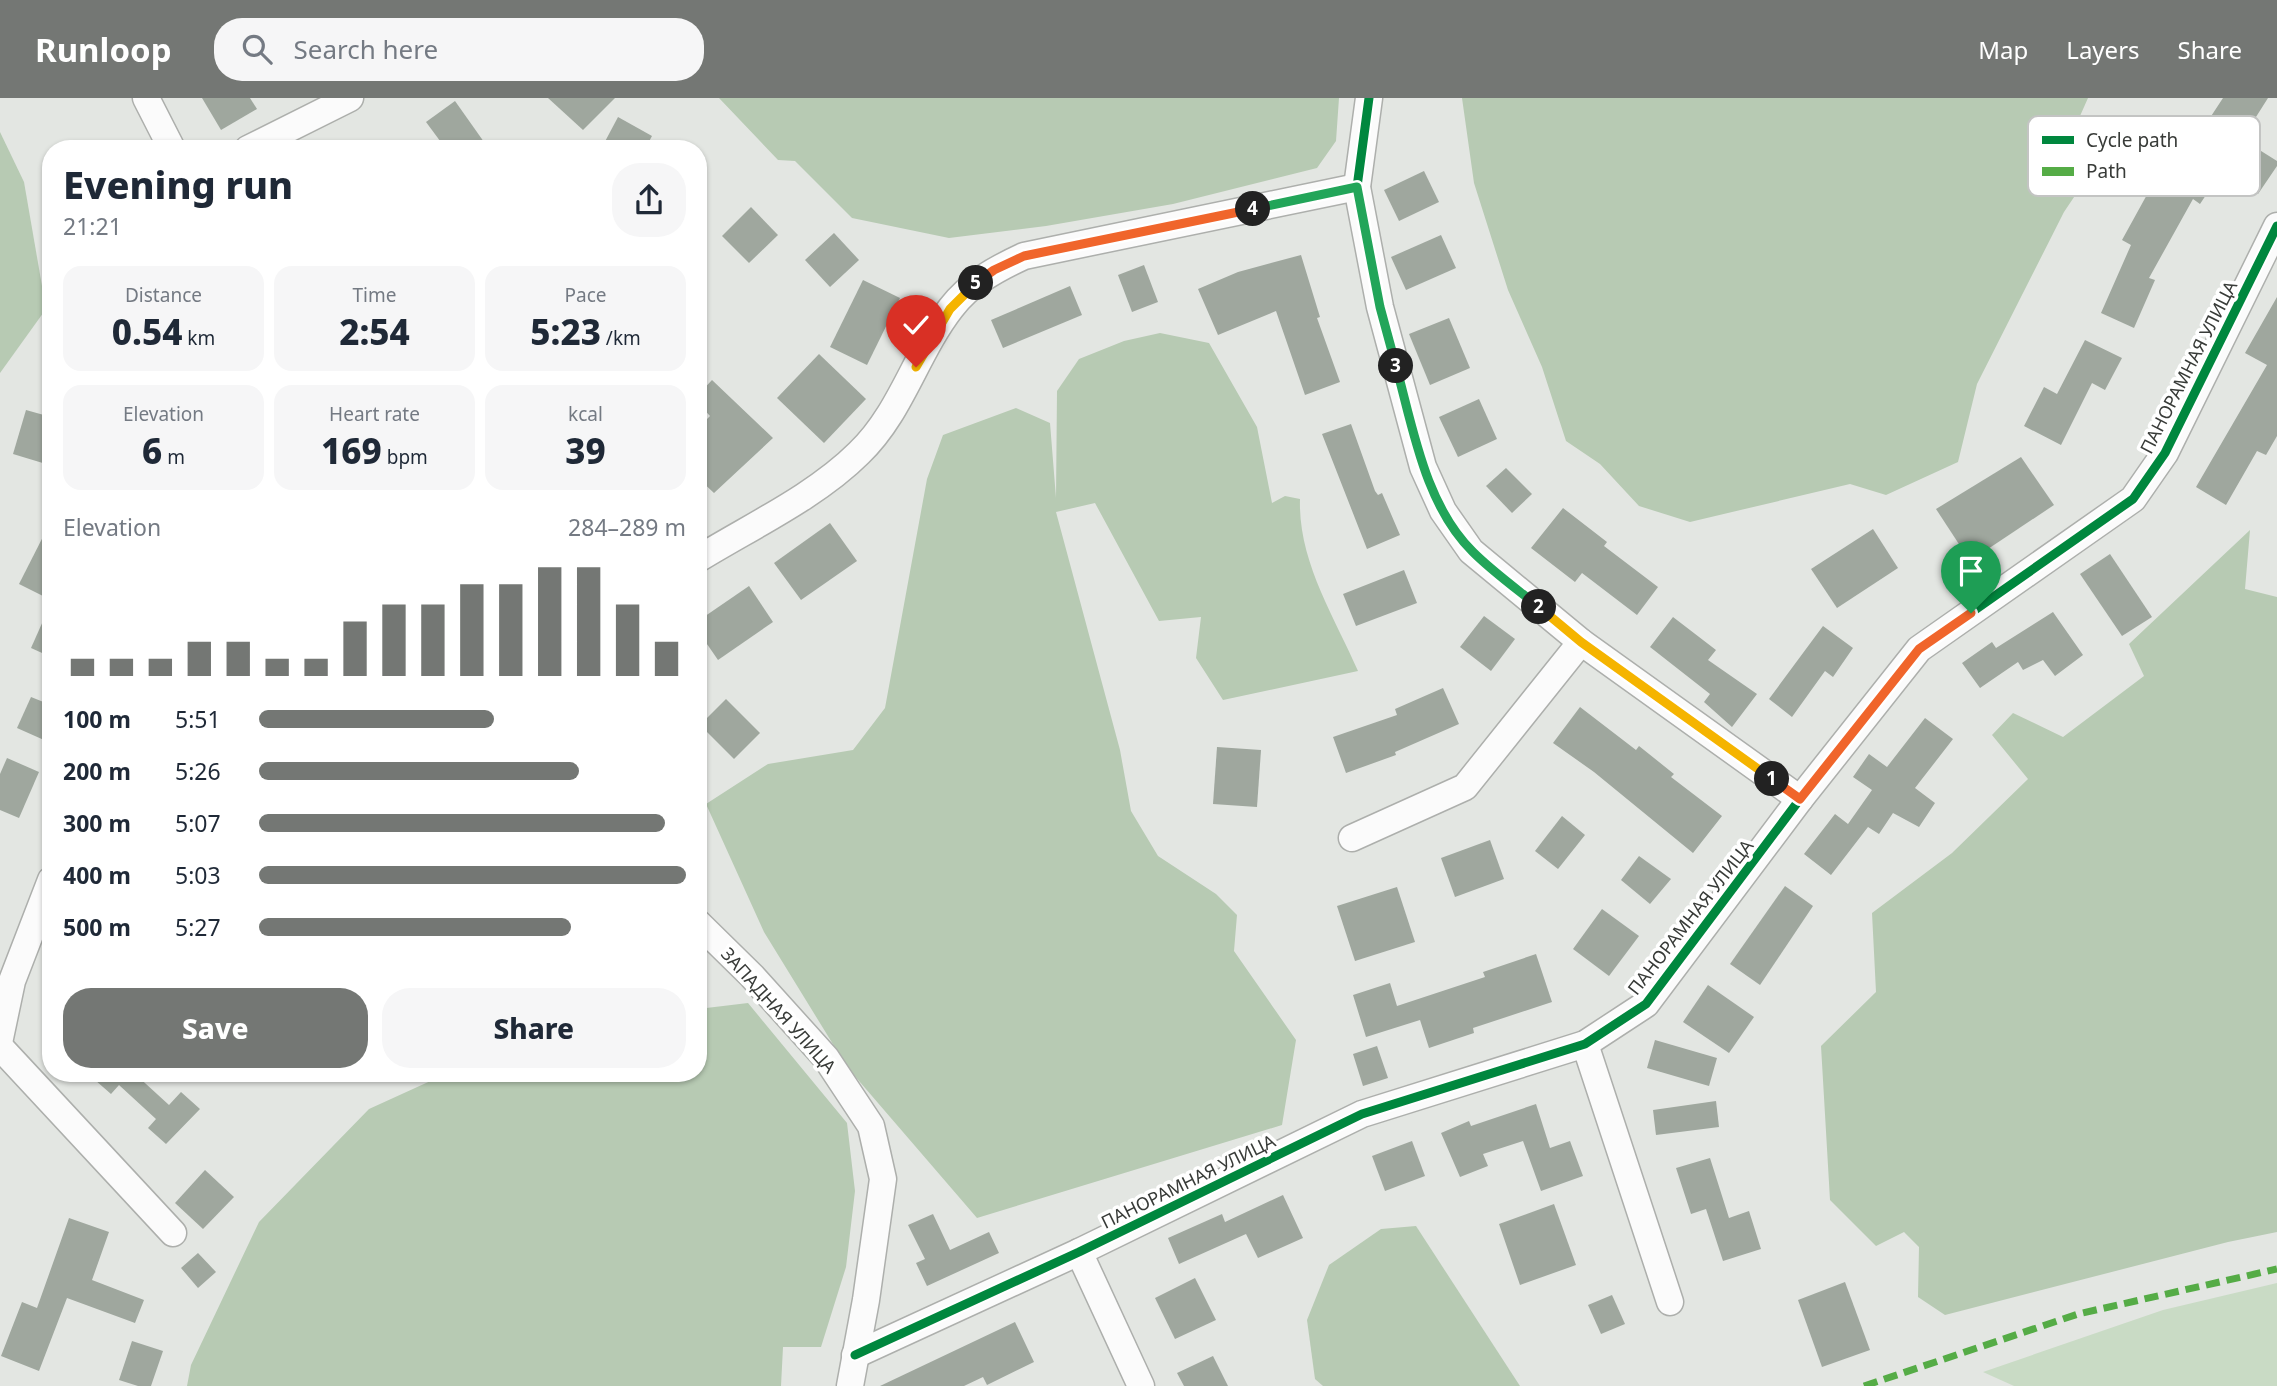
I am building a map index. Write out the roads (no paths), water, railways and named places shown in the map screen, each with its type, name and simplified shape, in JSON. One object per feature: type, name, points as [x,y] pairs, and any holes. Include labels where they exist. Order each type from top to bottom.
[{"type":"street","points":[[146,98],[167,140]]},
{"type":"street","points":[[266,140],[351,98]]},
{"type":"street","points":[[1369,98],[1357,187],[1380,307],[1423,467],[1443,511],[1471,551],[1581,642],[1800,799]]},
{"type":"street","points":[[707,554],[829,479],[860,453],[883,425],[950,309],[970,288],[994,270],[1024,256],[1357,187]]},
{"type":"street","name":"ПАНОРАМНАЯ УЛИЦА","points":[[855,1355],[1079,1251],[1362,1114],[1585,1044],[1646,1004],[1800,799],[1919,649],[2133,499],[2165,453],[2277,226]]},
{"type":"street","points":[[1352,838],[1465,788],[1581,642]]},
{"type":"street","points":[[0,1038],[12,981],[42,903]]},
{"type":"street","name":"ЗАПАДНАЯ УЛИЦА","points":[[707,932],[752,976],[826,1058],[872,1126],[883,1179],[850,1386]]},
{"type":"street","points":[[1585,1044],[1670,1302]]},
{"type":"street","points":[[0,1047],[173,1233]]},
{"type":"street","points":[[1079,1251],[1141,1386]]}]
